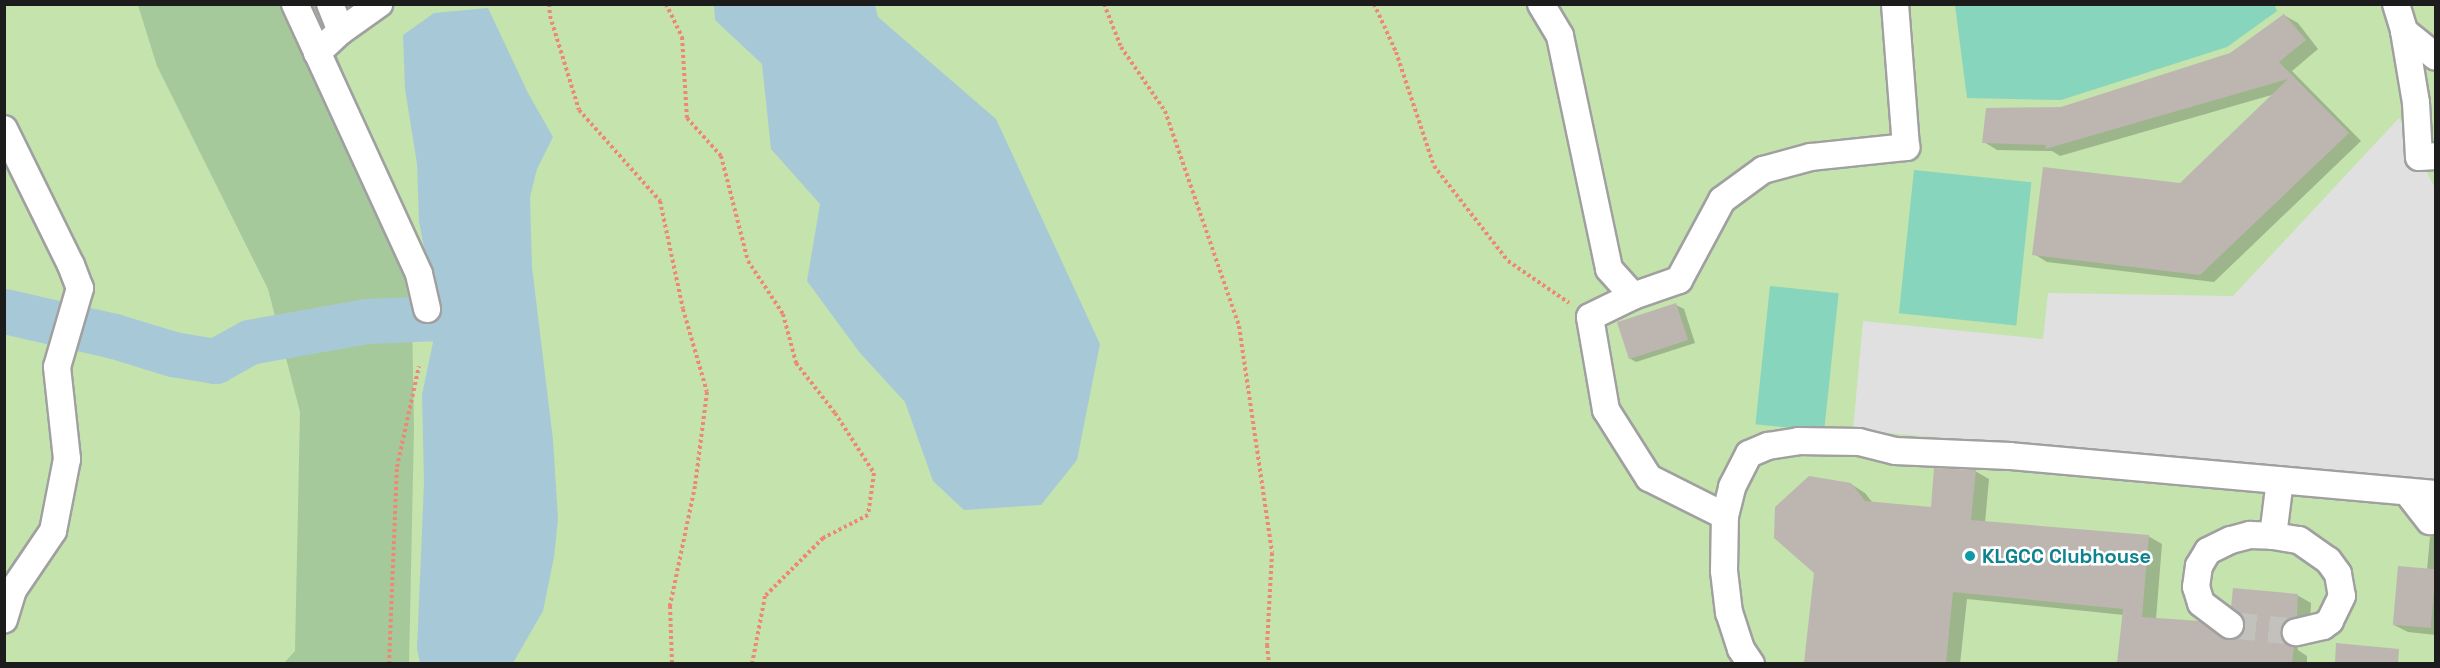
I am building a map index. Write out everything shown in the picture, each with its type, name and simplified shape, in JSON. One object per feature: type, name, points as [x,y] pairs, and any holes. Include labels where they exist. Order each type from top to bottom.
[{"type":"lane","points":[[295,4],[419,274],[427,309]]},
{"type":"lane","points":[[330,4],[341,31]]},
{"type":"lane","points":[[317,53],[341,31],[379,4]]},
{"type":"lane","points":[[1540,4],[1560,36],[1609,269],[1633,296]]},
{"type":"lane","points":[[1725,516],[1649,478],[1606,410],[1590,317],[1633,296],[1679,280],[1722,200],[1763,171],[1810,158],[1906,147],[1895,4]]},
{"type":"lane","points":[[2396,4],[2404,31],[2428,157]]},
{"type":"lane","points":[[2404,31],[2436,57]]},
{"type":"lane","points":[[4,129],[80,288],[57,367],[67,459],[53,531],[13,590],[4,620]]},
{"type":"lane","points":[[1751,663],[1741,649],[1729,613],[1724,571],[1725,516],[1732,487],[1749,454],[1768,446],[1798,441],[1859,442],[1895,451],[2010,456],[2436,494]]},
{"type":"lane","points":[[2273,536],[2280,480]]},
{"type":"lane","points":[[2407,492],[2430,521]]},
{"type":"lane","points":[[2230,625],[2201,603],[2196,587],[2199,567],[2208,551],[2231,540],[2250,536],[2273,536],[2299,540],[2328,560],[2338,574],[2342,596],[2331,621],[2323,627],[2296,632]]},
{"type":"path","points":[[549,4],[550,16],[579,110],[660,201],[683,309],[707,392],[695,486],[670,606],[672,663]]},
{"type":"path","points":[[666,4],[682,37],[687,118],[721,156],[747,261],[783,314],[796,363],[835,412],[874,472],[868,515],[823,538],[765,596],[752,663]]},
{"type":"path","points":[[1104,4],[1121,47],[1165,111],[1239,326],[1272,554],[1267,645],[1269,663]]},
{"type":"path","points":[[1374,4],[1396,52],[1434,166],[1508,261],[1590,317]]},
{"type":"path","points":[[389,663],[397,468],[419,366]]},
{"type":"green space","points":[[2274,4],[2277,11],[2227,47],[2061,100],[1967,98],[1955,5]]},
{"type":"green space","points":[[4,5],[2435,5],[2435,663],[4,663]]},
{"type":"green space","points":[[138,5],[316,5],[328,33],[355,101],[400,254],[412,316],[414,428],[409,663],[284,663],[295,651],[300,412],[268,289],[157,66]]},
{"type":"green space","points":[[1914,170],[2031,182],[2016,326],[1899,313]]},
{"type":"green space","points":[[1770,286],[1839,293],[1824,431],[1755,424]]},
{"type":"shaded area","points":[[2399,118],[2435,188],[2435,481],[1853,430],[1863,321],[2043,339],[2048,293],[2233,296]]},
{"type":"water","points":[[714,5],[875,5],[878,17],[996,119],[1100,344],[1077,460],[1041,505],[964,510],[933,481],[905,402],[860,353],[807,281],[820,204],[771,149],[762,64],[715,20]]},
{"type":"water","points":[[488,8],[528,93],[553,137],[537,169],[530,197],[532,267],[553,440],[558,519],[554,557],[543,611],[513,663],[420,663],[417,649],[424,483],[422,395],[438,318],[419,222],[417,164],[405,89],[403,35],[434,13]]},
{"type":"building","points":[[2284,14],[2306,40],[2279,62],[2349,133],[2200,275],[2032,255],[2043,167],[2180,183],[2288,79],[2045,149],[2046,145],[1982,143],[1986,108],[2061,107],[2230,53]]},
{"type":"building","points":[[1676,303],[1688,340],[1629,359],[1617,322]]},
{"type":"building","name":"KLGCC Clubhouse","points":[[1934,468],[1976,470],[1971,520],[2149,535],[2142,617],[2200,621],[2221,637],[2235,639],[2242,634],[2245,626],[2244,619],[2231,607],[2233,588],[2298,594],[2297,616],[2286,621],[2282,628],[2285,642],[2294,646],[2292,663],[2117,663],[2123,609],[1953,592],[1946,663],[1804,663],[1814,573],[1774,538],[1775,507],[1809,476],[1851,483],[1865,501],[1931,507]]},
{"type":"building","points":[[2398,566],[2436,569],[2431,628],[2393,625]]},
{"type":"building","points":[[2336,643],[2399,649],[2398,663],[2335,663]]},
{"type":"waterway","points":[[4,311],[114,336],[173,354],[215,361],[249,342],[367,321],[438,318]]},
{"type":"tunnel","points":[[2230,625],[2296,632]]},
{"type":"place","name":"KLGCC Clubhouse","points":[[1970,556]]}]
